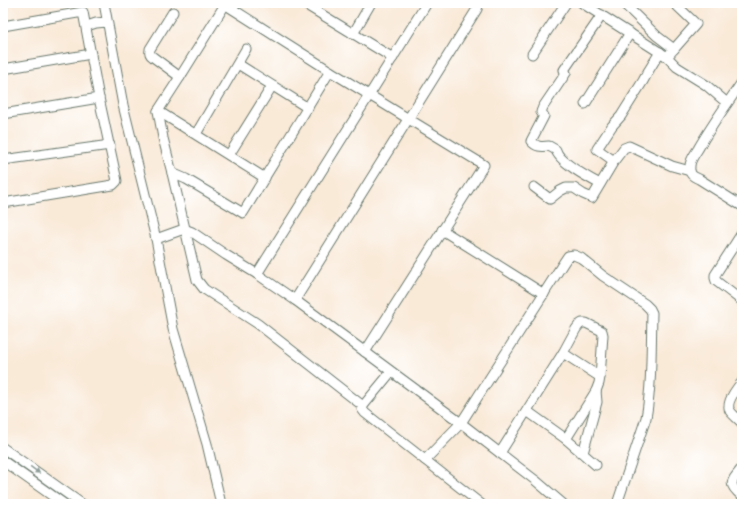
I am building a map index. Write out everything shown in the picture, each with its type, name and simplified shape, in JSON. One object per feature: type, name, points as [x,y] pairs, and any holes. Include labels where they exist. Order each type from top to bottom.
[{"type":"street","points":[[104,3],[102,22],[156,238],[173,329],[206,444],[221,504]]},
{"type":"street","points":[[363,406],[258,324],[204,289],[197,280],[158,111],[225,3],[330,71],[484,165],[365,352]]},
{"type":"street","points":[[303,3],[317,7],[353,34],[393,58]]},
{"type":"street","points":[[353,34],[371,3]]},
{"type":"street","points":[[257,274],[427,3]]},
{"type":"street","points":[[295,300],[477,9],[479,3]]},
{"type":"street","points":[[532,54],[566,3]]},
{"type":"street","points":[[582,3],[598,9],[630,33],[663,54],[677,67],[706,85],[727,103]]},
{"type":"street","points":[[622,3],[674,50]]},
{"type":"street","points":[[614,161],[597,149],[612,126],[621,116],[649,70],[663,54],[674,50],[696,24],[674,3]]},
{"type":"street","points":[[3,26],[83,7],[99,98],[117,177],[117,181],[113,185],[3,203]]},
{"type":"street","points":[[598,9],[564,70],[566,73],[540,112],[544,116],[531,141],[534,145],[541,147],[549,146],[556,150],[557,154],[577,171],[600,184]]},
{"type":"street","points":[[173,12],[149,52],[153,58],[180,77]]},
{"type":"street","points":[[86,26],[102,22]]},
{"type":"street","points":[[585,104],[630,33]]},
{"type":"street","points":[[196,134],[246,49]]},
{"type":"street","points":[[3,69],[91,54]]},
{"type":"street","points":[[238,64],[308,108]]},
{"type":"street","points":[[172,173],[186,179],[243,213],[330,71]]},
{"type":"street","points":[[742,82],[704,139],[691,162],[690,167],[693,177],[742,206]]},
{"type":"street","points":[[230,155],[272,86]]},
{"type":"street","points":[[3,114],[99,98]]},
{"type":"street","points":[[158,111],[265,178]]},
{"type":"street","points":[[3,160],[110,145]]},
{"type":"street","points":[[534,187],[550,198],[560,190],[566,188],[574,188],[592,198],[614,161],[624,148],[630,146],[672,166],[690,171]]},
{"type":"street","points":[[156,238],[184,229],[192,232],[257,274],[295,300],[390,372],[461,423],[535,480],[563,504]]},
{"type":"street","points":[[442,230],[544,294]]},
{"type":"street","points":[[742,233],[715,278],[716,281],[742,301]]},
{"type":"street","points":[[425,460],[461,423],[568,256],[574,255],[581,258],[603,276],[645,304],[652,313],[650,380],[646,418],[617,504]]},
{"type":"street","points":[[500,453],[563,353],[576,329],[579,325],[586,322],[602,332],[603,335],[600,377],[596,391],[566,439]]},
{"type":"street","points":[[563,353],[600,377]]},
{"type":"street","points":[[390,372],[363,406],[362,409],[364,413],[481,504]]},
{"type":"street","points":[[742,382],[735,390],[728,407],[742,423]]},
{"type":"street","points":[[583,453],[597,402],[596,391]]},
{"type":"street","points":[[527,411],[566,439],[596,465]]},
{"type":"street","points":[[3,448],[82,504]]},
{"type":"street","points":[[3,462],[64,504]]},
{"type":"street","points":[[742,468],[733,478],[732,482],[734,490],[742,496]]}]
